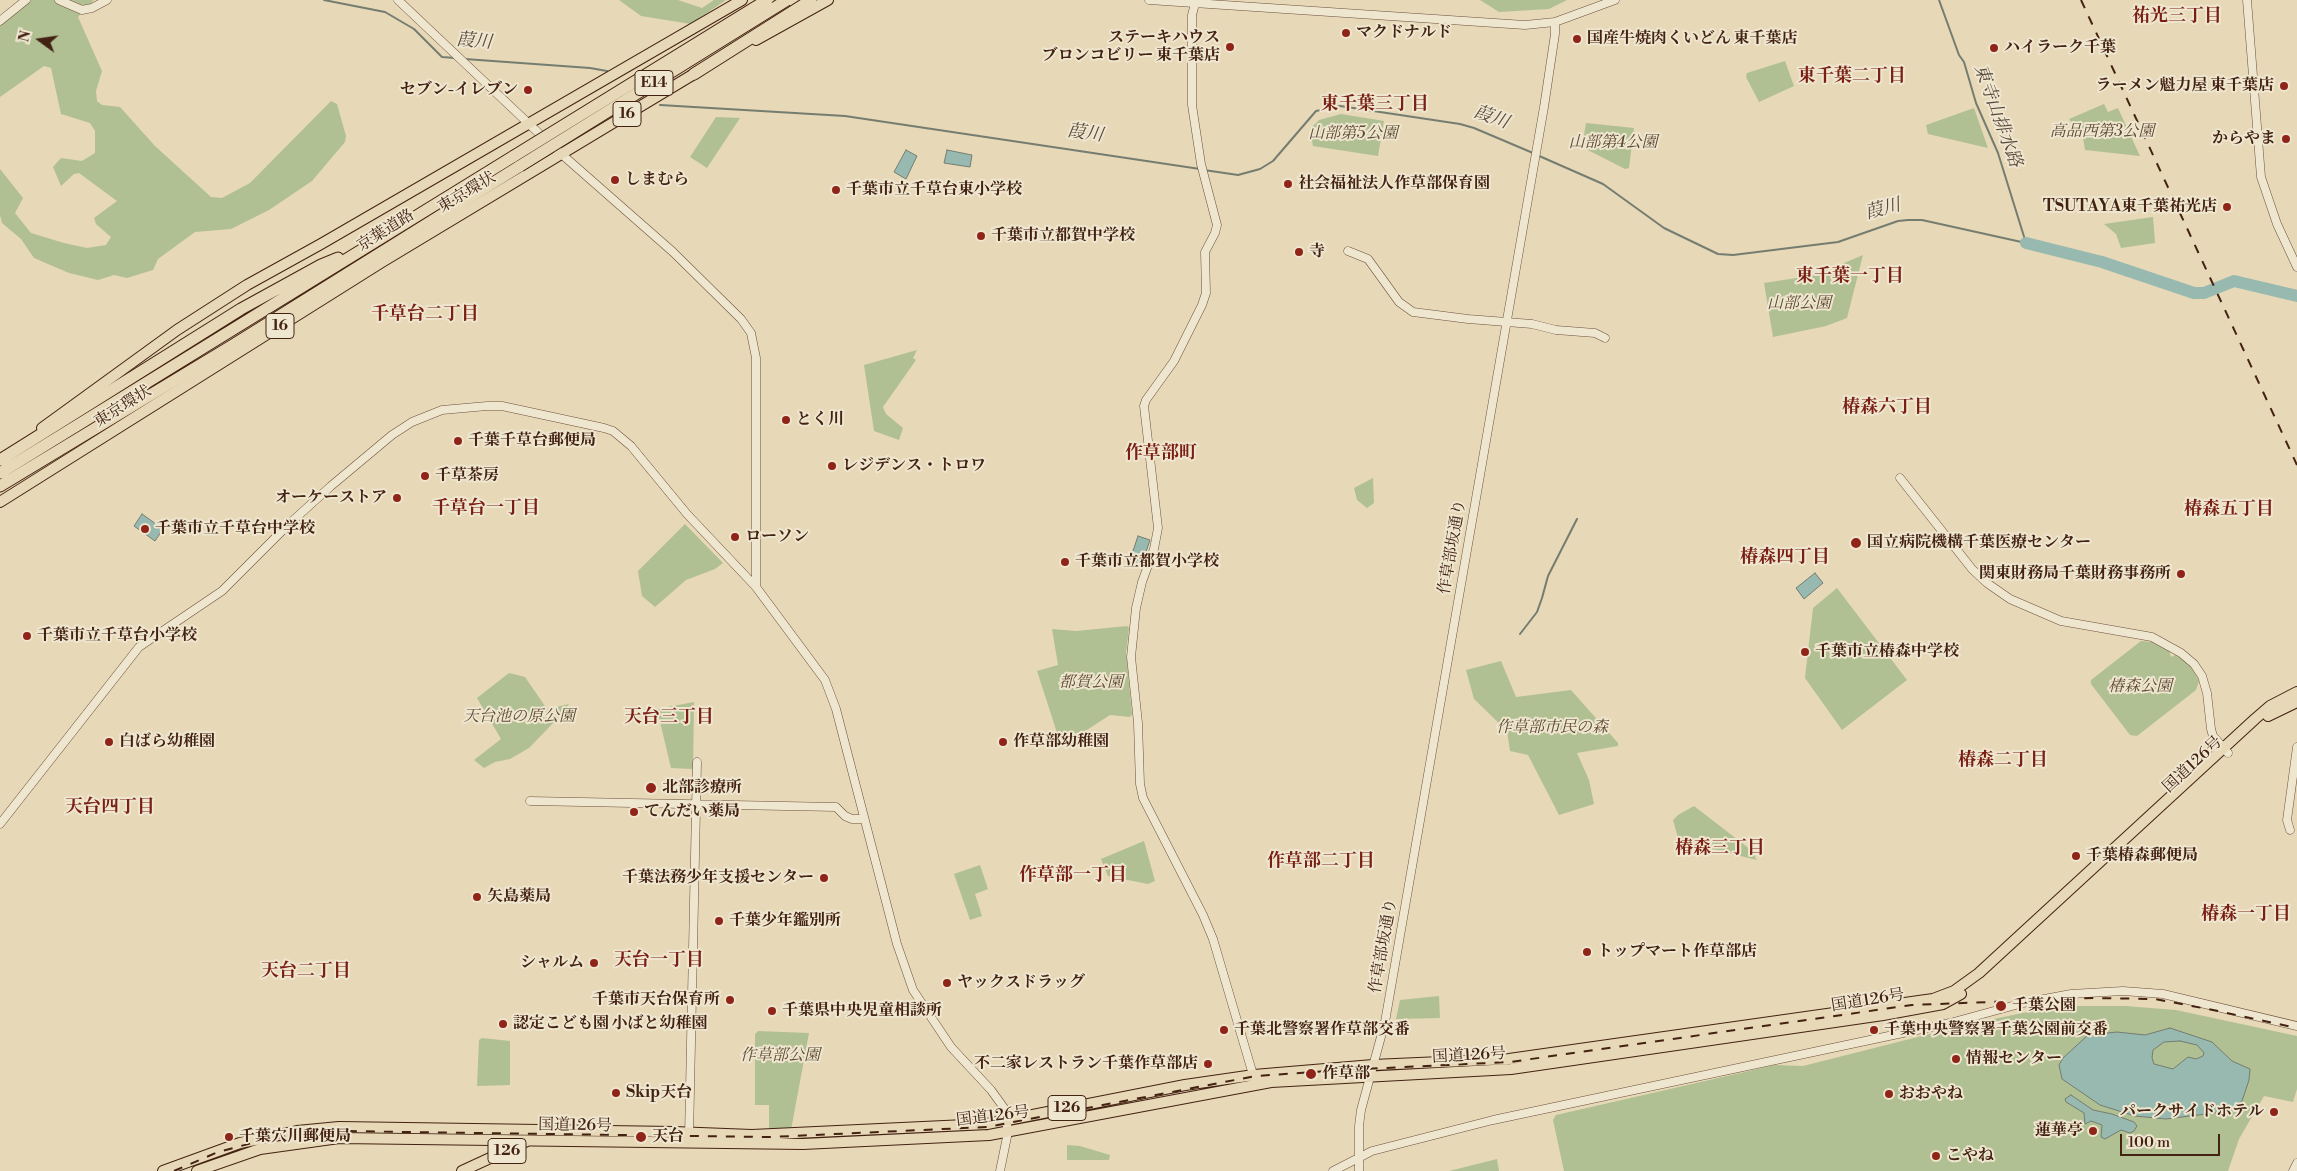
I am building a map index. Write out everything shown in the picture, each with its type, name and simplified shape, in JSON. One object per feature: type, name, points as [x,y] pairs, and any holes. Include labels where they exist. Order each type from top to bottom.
[{"type":"highway","name":"東京環状","points":[[0,459],[177,330],[247,285],[742,0]]},
{"type":"highway","name":"京葉道路","points":[[0,486],[233,345],[767,0]]},
{"type":"highway","name":"京葉道路","points":[[0,473],[367,246],[517,161],[787,0]]},
{"type":"highway","name":"東京環状","points":[[0,502],[560,153],[694,74],[828,0]]},
{"type":"highway","points":[[694,74],[808,2]]},
{"type":"highway","points":[[0,459],[241,309],[321,265],[367,246]]},
{"type":"highway","name":"国道126号","points":[[197,1171],[260,1149],[320,1140],[357,1138],[530,1140],[689,1138],[987,1124],[1185,1085],[1255,1080],[1510,1069],[1801,1027],[1942,1004],[1972,987],[2015,951],[2270,706],[2297,692]]},
{"type":"highway","name":"国道126号","points":[[163,1171],[240,1143],[320,1128],[552,1130],[803,1144],[957,1137],[1008,1132],[1255,1080],[1373,1065],[1510,1059],[1933,999],[1944,996],[1968,982],[2226,750],[2275,711],[2297,702]]},
{"type":"highway","name":"国道126号","points":[[462,1171],[552,1130]]},
{"type":"street","points":[[0,21],[26,0]]},
{"type":"street","points":[[59,0],[82,10],[92,8],[106,0]]},
{"type":"street","points":[[398,0],[560,153],[673,252],[741,319],[751,333],[756,358],[756,587]]},
{"type":"street","points":[[1149,0],[1501,25],[1533,25],[1555,22],[1615,0]]},
{"type":"street","points":[[2247,0],[2261,177],[2277,224],[2297,267]]},
{"type":"street","points":[[1195,2],[1192,15],[1191,84],[1201,164],[1217,225],[1205,252],[1206,293],[1202,305],[1174,361],[1146,400],[1144,406],[1158,528],[1136,608],[1131,657],[1138,723],[1140,784],[1144,798],[1209,931],[1255,1080]]},
{"type":"street","name":"作草部坂通り","points":[[1359,1171],[1359,1126],[1385,1022],[1554,43],[1555,22]]},
{"type":"street","points":[[1348,251],[1368,260],[1399,302],[1413,312],[1506,323],[1532,324],[1556,330],[1595,333],[1605,338]]},
{"type":"street","points":[[0,824],[140,647],[222,591],[289,524],[392,435],[412,422],[442,410],[471,406],[502,406],[613,432],[631,446],[687,514],[756,587],[825,680],[836,709],[897,944],[913,990],[951,1047],[991,1090],[1004,1108],[1008,1132],[1000,1171]]},
{"type":"street","points":[[1900,478],[1972,569],[1987,583],[2010,599],[2061,621],[2152,637],[2181,653],[2194,664],[2202,676],[2207,693],[2213,736],[2226,750]]},
{"type":"street","points":[[2290,830],[2287,820],[2297,747]]},
{"type":"street","points":[[689,1138],[697,762]]},
{"type":"street","points":[[530,801],[836,807],[845,816],[852,819],[864,819]]},
{"type":"street","points":[[1333,1171],[1372,1151],[1413,1139],[1493,1120],[1950,1023],[2024,1003],[2071,994],[2123,991],[2163,994],[2297,1026]]},
{"type":"street","points":[[2293,1171],[2297,1163]]},
{"type":"green space","points":[[25,0],[94,0],[78,17],[102,71],[96,91],[97,101],[102,105],[120,107],[155,146],[211,197],[222,198],[250,183],[331,101],[337,104],[346,136],[345,142],[312,181],[269,210],[231,229],[195,232],[158,259],[153,270],[127,278],[114,275],[98,280],[69,273],[34,258],[21,239],[2,223],[0,215],[0,169],[23,198],[15,213],[31,233],[64,243],[87,248],[106,245],[111,237],[96,224],[94,218],[117,201],[79,173],[74,174],[61,186],[53,167],[61,158],[82,161],[95,153],[95,131],[90,123],[61,114],[51,68],[44,66],[0,97],[0,22],[20,11]]},
{"type":"green space","points":[[619,0],[678,0],[702,8],[714,0],[726,0],[691,24],[641,16]]},
{"type":"green space","points":[[1480,0],[1567,0],[1549,9],[1499,12]]},
{"type":"green space","points":[[1785,61],[1794,86],[1759,102],[1746,77],[1747,73]]},
{"type":"green space","name":"高品西第3公園","points":[[2104,104],[2108,112],[2118,108],[2140,156],[2085,150],[2083,138],[2069,119]]},
{"type":"green space","points":[[1974,108],[1988,148],[1928,134],[1926,125]]},
{"type":"green space","name":"山部第5公園","points":[[1341,114],[1384,121],[1378,156],[1313,146],[1310,129],[1319,120]]},
{"type":"green space","points":[[716,117],[740,118],[707,168],[690,157]]},
{"type":"green space","name":"山部第4公園","points":[[1586,123],[1634,128],[1629,168],[1625,169],[1582,147]]},
{"type":"green space","points":[[2153,217],[2155,243],[2121,248],[2116,234],[2104,224]]},
{"type":"green space","name":"山部公園","points":[[1863,255],[1847,318],[1826,326],[1773,337],[1764,283],[1816,275]]},
{"type":"green space","points":[[917,350],[913,358],[916,360],[883,407],[886,414],[903,428],[899,440],[874,431],[864,365]]},
{"type":"green space","points":[[1373,478],[1374,503],[1367,508],[1357,500],[1354,488]]},
{"type":"green space","points":[[685,524],[723,563],[715,569],[686,580],[655,607],[642,596],[638,571]]},
{"type":"green space","points":[[1837,588],[1907,680],[1842,730],[1805,678],[1813,608]]},
{"type":"green space","name":"都賀公園","points":[[1127,626],[1129,628],[1126,652],[1132,714],[1130,717],[1110,715],[1079,735],[1060,742],[1037,671],[1058,665],[1052,629],[1076,631]]},
{"type":"green space","name":"椿森公園","points":[[2141,641],[2152,642],[2169,650],[2171,657],[2175,655],[2189,663],[2199,681],[2196,690],[2137,736],[2130,735],[2091,684],[2091,680]]},
{"type":"green space","name":"作草部市民の森","points":[[1501,661],[1516,697],[1571,690],[1618,743],[1618,746],[1577,753],[1589,780],[1594,804],[1559,815],[1528,755],[1510,751],[1507,731],[1474,699],[1466,670]]},
{"type":"green space","name":"天台池の原公園","points":[[509,673],[525,677],[547,709],[569,704],[529,748],[510,759],[495,762],[484,768],[474,760],[501,739],[477,698]]},
{"type":"green space","points":[[694,702],[693,769],[671,768],[657,709]]},
{"type":"green space","points":[[1694,806],[1751,850],[1757,860],[1700,846],[1680,845],[1673,820]]},
{"type":"green space","points":[[1144,841],[1155,881],[1148,884],[1108,876],[1101,859]]},
{"type":"green space","points":[[980,865],[988,889],[975,894],[982,916],[970,920],[954,874]]},
{"type":"green space","points":[[1439,996],[1440,1018],[1396,1019],[1400,1000]]},
{"type":"green space","name":"千葉公園","points":[[2057,1006],[2125,1006],[2176,1010],[2297,1036],[2297,1089],[2293,1102],[2264,1096],[2239,1139],[2228,1171],[1564,1171],[1553,1120],[1556,1115],[1775,1065],[1803,1066],[1969,1024]]},
{"type":"green space","name":"作草部公園","points":[[758,1031],[809,1033],[791,1130],[769,1129],[769,1105],[755,1105],[755,1034]]},
{"type":"green space","points":[[482,1038],[510,1041],[510,1085],[477,1086],[479,1040]]},
{"type":"green space","points":[[1067,1145],[1080,1146],[1110,1155],[1109,1160],[1067,1160]]},
{"type":"green space","points":[[1497,1159],[1499,1171],[1449,1171]]},
{"type":"water","points":[[906,150],[917,156],[906,179],[894,172]]},
{"type":"water","points":[[947,150],[972,155],[970,167],[944,163]]},
{"type":"water","points":[[142,514],[163,529],[155,541],[134,526]]},
{"type":"water","points":[[1138,536],[1150,540],[1142,564],[1130,560]]},
{"type":"water","points":[[1815,573],[1823,583],[1804,599],[1796,588]]},
{"type":"water","points":[[2170,1028],[2212,1042],[2232,1061],[2250,1069],[2249,1080],[2242,1101],[2226,1115],[2222,1112],[2166,1119],[2135,1116],[2100,1105],[2062,1079],[2059,1065],[2063,1058],[2088,1035],[2117,1032],[2145,1035]],"holes":[[[2180,1041],[2197,1045],[2204,1053],[2203,1056],[2196,1059],[2188,1057],[2173,1069],[2154,1064],[2152,1058],[2153,1050],[2164,1042]]]},
{"type":"water","points":[[2071,1095],[2093,1110],[2134,1122],[2137,1126],[2130,1133],[2121,1130],[2105,1139],[2101,1137],[2102,1125],[2091,1121],[2085,1124],[2084,1113],[2066,1102],[2065,1099]]},
{"type":"waterway","name":"葭川","points":[[324,0],[385,12],[414,29],[442,57],[455,58]]},
{"type":"waterway","name":"葭川","points":[[1537,155],[1603,184],[1664,228],[1718,254],[1733,255],[1838,242],[1898,221],[1908,220],[1922,220],[2026,243],[1998,153],[1976,103],[1964,62],[1959,55],[1939,0]]},
{"type":"waterway","name":"葭川","points":[[465,59],[590,68],[607,71]]},
{"type":"waterway","name":"葭川","points":[[660,105],[845,116],[1200,169]]},
{"type":"waterway","name":"葭川","points":[[1204,170],[1238,175],[1260,169],[1273,161],[1316,111],[1340,106],[1460,124],[1533,153]]},
{"type":"waterway","name":"葭川","points":[[2026,243],[2102,262],[2194,293],[2204,293],[2234,281],[2297,296]]},
{"type":"waterway","points":[[1520,634],[1537,612],[1548,576],[1577,519]]},
{"type":"railway","points":[[2081,0],[2297,465]]},
{"type":"railway","points":[[174,1171],[218,1152],[260,1141],[297,1134],[339,1131],[770,1137],[987,1127],[1256,1076],[1510,1062],[1912,1005],[2093,998],[2155,999],[2297,1028]]},
{"type":"place","name":"マクドナルド","points":[[1346,33]]},
{"type":"place","name":"国産牛焼肉くいどん 東千葉店","points":[[1577,39]]},
{"type":"place","name":"ステーキハウス ブロンコビリー 東千葉店","points":[[1230,47]]},
{"type":"place","name":"ハイラーク千葉","points":[[1994,48]]},
{"type":"place","name":"ラーメン魁力屋 東千葉店","points":[[2284,86]]},
{"type":"place","name":"セブン-イレブン","points":[[528,90]]},
{"type":"place","name":"からやま","points":[[2286,139]]},
{"type":"place","name":"しまむら","points":[[615,180]]},
{"type":"place","name":"社会福祉法人作草部保育園","points":[[1288,184]]},
{"type":"place","name":"千葉市立千草台東小学校","points":[[836,190]]},
{"type":"place","name":"TSUTAYA東千葉祐光店","points":[[2227,207]]},
{"type":"place","name":"千葉市立都賀中学校","points":[[981,236]]},
{"type":"place","name":"寺","points":[[1299,252]]},
{"type":"place","name":"とく川","points":[[786,420]]},
{"type":"place","name":"千葉千草台郵便局","points":[[458,441]]},
{"type":"place","name":"レジデンス・トロワ","points":[[832,466]]},
{"type":"place","name":"千草茶房","points":[[425,476]]},
{"type":"place","name":"オーケーストア","points":[[397,498]]},
{"type":"place","name":"千葉市立千草台中学校","points":[[145,529]]},
{"type":"place","name":"ローソン","points":[[735,537]]},
{"type":"place","name":"国立病院機構千葉医療センター","points":[[1856,543]]},
{"type":"place","name":"千葉市立都賀小学校","points":[[1065,562]]},
{"type":"place","name":"関東財務局千葉財務事務所","points":[[2181,574]]},
{"type":"place","name":"千葉市立千草台小学校","points":[[27,636]]},
{"type":"place","name":"千葉市立椿森中学校","points":[[1805,652]]},
{"type":"place","name":"白ばら幼稚園","points":[[109,742]]},
{"type":"place","name":"作草部幼稚園","points":[[1003,742]]},
{"type":"place","name":"北部診療所","points":[[651,788]]},
{"type":"place","name":"てんだい薬局","points":[[634,812]]},
{"type":"place","name":"千葉椿森郵便局","points":[[2076,856]]},
{"type":"place","name":"千葉法務少年支援センター","points":[[824,878]]},
{"type":"place","name":"矢島薬局","points":[[477,897]]},
{"type":"place","name":"千葉少年鑑別所","points":[[719,921]]},
{"type":"place","name":"トップマート作草部店","points":[[1587,952]]},
{"type":"place","name":"シャルム","points":[[594,963]]},
{"type":"place","name":"ヤックスドラッグ","points":[[947,983]]},
{"type":"place","name":"千葉市天台保育所","points":[[730,1000]]},
{"type":"place","name":"千葉公園","points":[[2001,1006]]},
{"type":"place","name":"千葉県中央児童相談所","points":[[772,1011]]},
{"type":"place","name":"認定こども園 小ばと幼稚園","points":[[503,1024]]},
{"type":"place","name":"千葉北警察署作草部交番","points":[[1224,1030]]},
{"type":"place","name":"千葉中央警察署千葉公園前交番","points":[[1874,1030]]},
{"type":"place","name":"情報センター","points":[[1956,1059]]},
{"type":"place","name":"不二家レストラン千葉作草部店","points":[[1208,1064]]},
{"type":"place","name":"作草部","points":[[1311,1074]]},
{"type":"place","name":"Skip天台","points":[[616,1093]]},
{"type":"place","name":"おおやね","points":[[1889,1094]]},
{"type":"place","name":"パークサイドホテル","points":[[2274,1112]]},
{"type":"place","name":"蓮華亭","points":[[2093,1131]]},
{"type":"place","name":"千葉穴川郵便局","points":[[229,1137]]},
{"type":"place","name":"天台","points":[[641,1137]]},
{"type":"place","name":"こやね","points":[[1936,1156]]},
{"type":"district","name":"祐光三丁目","points":[[2177,17]]},
{"type":"district","name":"東千葉二丁目","points":[[1852,77]]},
{"type":"district","name":"東千葉三丁目","points":[[1375,105]]},
{"type":"district","name":"東千葉一丁目","points":[[1850,277]]},
{"type":"district","name":"千草台二丁目","points":[[425,315]]},
{"type":"district","name":"椿森六丁目","points":[[1887,408]]},
{"type":"district","name":"作草部町","points":[[1161,454]]},
{"type":"district","name":"千草台一丁目","points":[[486,509]]},
{"type":"district","name":"椿森五丁目","points":[[2229,510]]},
{"type":"district","name":"椿森四丁目","points":[[1785,558]]},
{"type":"district","name":"天台三丁目","points":[[669,718]]},
{"type":"district","name":"椿森二丁目","points":[[2003,761]]},
{"type":"district","name":"天台四丁目","points":[[110,808]]},
{"type":"district","name":"椿森三丁目","points":[[1720,849]]},
{"type":"district","name":"作草部二丁目","points":[[1321,862]]},
{"type":"district","name":"作草部一丁目","points":[[1073,876]]},
{"type":"district","name":"椿森一丁目","points":[[2246,915]]},
{"type":"district","name":"天台一丁目","points":[[659,961]]},
{"type":"district","name":"天台二丁目","points":[[306,972]]},
{"type":"water label","name":"東寺山排水路","points":[[1997,116]]}]
